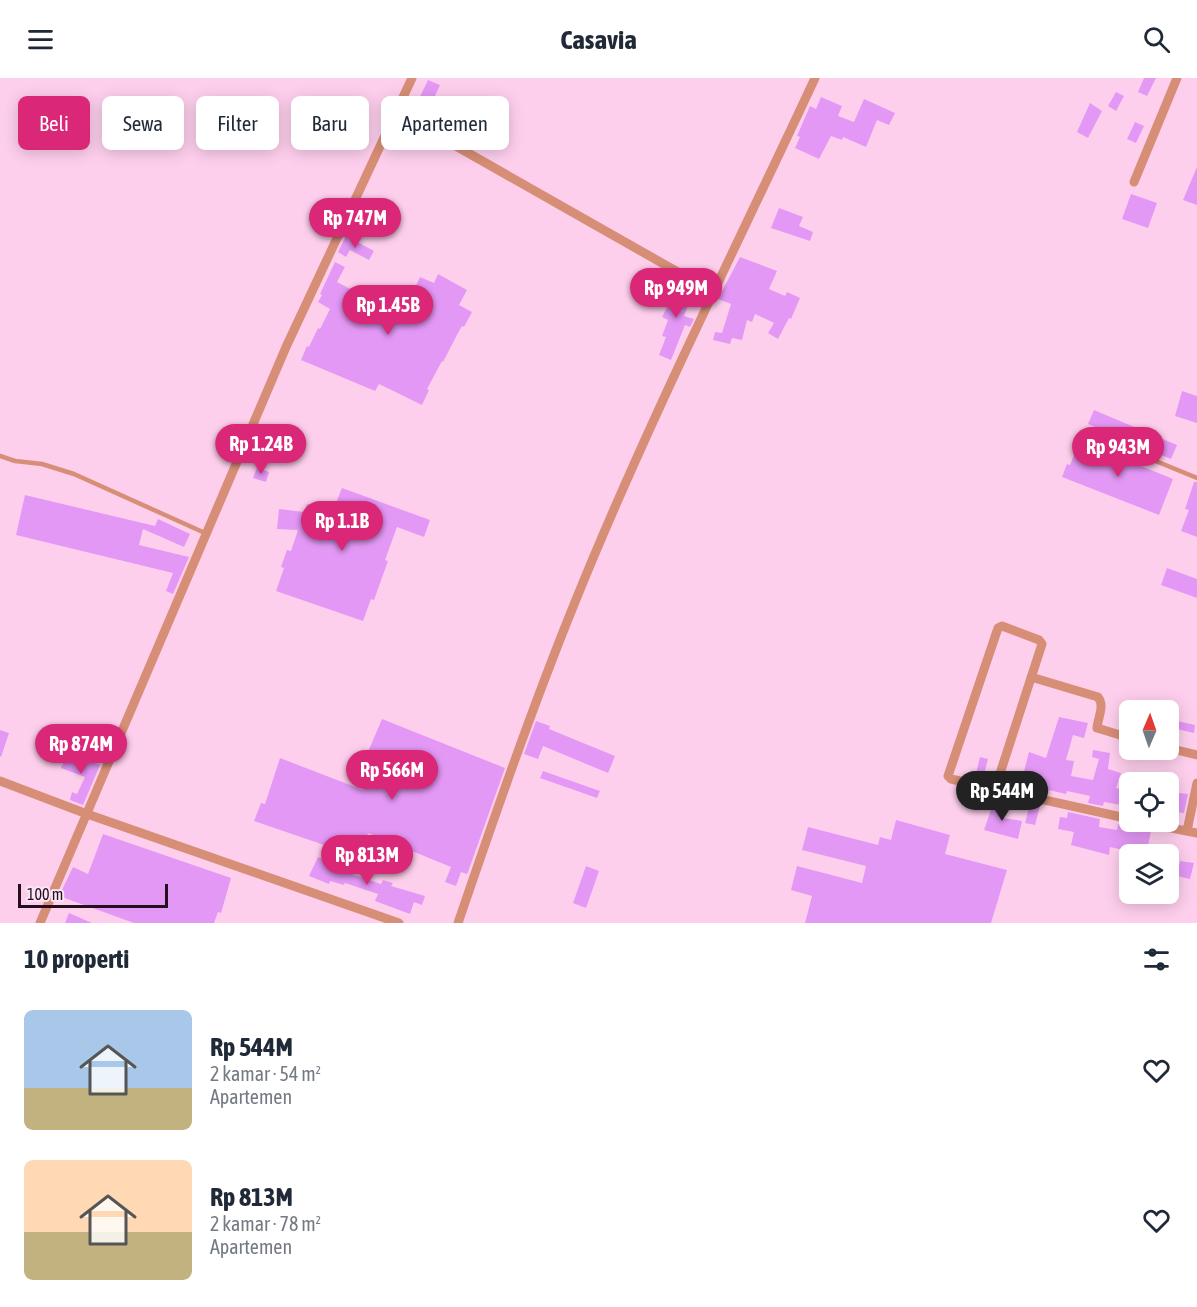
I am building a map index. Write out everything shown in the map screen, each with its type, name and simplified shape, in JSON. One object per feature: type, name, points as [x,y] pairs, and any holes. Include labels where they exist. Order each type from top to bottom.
[{"type":"street","points":[[404,96],[412,78]]},
{"type":"street","points":[[458,923],[494,818],[575,602],[712,292],[815,78]]},
{"type":"street","points":[[1134,182],[1177,78]]},
{"type":"street","points":[[39,923],[286,347],[381,144]]},
{"type":"street","points":[[463,150],[712,292]]},
{"type":"street","points":[[995,789],[1041,644],[1039,640],[999,626],[948,776],[951,779],[995,789],[1119,817]]},
{"type":"street","points":[[1031,677],[1098,697],[1102,706],[1097,728],[1119,735]]},
{"type":"street","points":[[1179,751],[1197,755]]},
{"type":"street","points":[[0,781],[87,814],[399,923]]},
{"type":"street","points":[[1192,832],[1197,783]]},
{"type":"lane","points":[[1092,435],[1197,478]]},
{"type":"lane","points":[[0,456],[15,461],[42,464],[74,474],[205,533]]},
{"type":"building","points":[[1144,78],[1156,78],[1147,96],[1138,92]]},
{"type":"building","points":[[428,80],[440,85],[435,96],[420,96]]},
{"type":"building","points":[[1116,92],[1124,96],[1116,111],[1108,106]]},
{"type":"building","points":[[821,97],[842,106],[838,116],[854,122],[864,99],[895,113],[889,125],[877,120],[866,147],[843,137],[842,140],[831,136],[819,159],[795,148],[800,137],[797,136],[810,106],[816,109]]},
{"type":"building","points":[[1090,103],[1102,111],[1088,138],[1077,132]]},
{"type":"building","points":[[1135,122],[1144,126],[1136,143],[1127,139]]},
{"type":"building","points":[[1197,167],[1197,205],[1183,200]]},
{"type":"building","points":[[1131,194],[1157,203],[1148,228],[1122,219]]},
{"type":"building","points":[[779,208],[803,217],[799,226],[813,232],[810,241],[771,228]]},
{"type":"building","points":[[346,236],[374,251],[369,260],[350,250],[346,257],[338,252]]},
{"type":"building","points":[[740,257],[777,271],[769,289],[785,296],[787,292],[800,298],[791,319],[789,318],[778,339],[768,333],[774,323],[755,314],[752,322],[747,320],[742,340],[732,338],[730,344],[713,340],[715,332],[722,333],[731,304],[718,299]]},
{"type":"building","points":[[335,262],[345,267],[337,282],[402,316],[420,277],[434,283],[438,274],[467,290],[459,305],[472,312],[442,361],[427,389],[429,390],[422,405],[379,384],[375,391],[301,360],[330,309],[318,302]]},
{"type":"building","points":[[675,283],[693,292],[684,316],[694,319],[690,327],[685,325],[671,360],[659,355],[666,337],[662,336],[668,320],[662,317]]},
{"type":"building","points":[[1182,391],[1197,396],[1197,423],[1175,416]]},
{"type":"building","points":[[1094,410],[1177,445],[1171,459],[1088,424]]},
{"type":"building","points":[[1080,441],[1173,479],[1159,515],[1062,477]]},
{"type":"building","points":[[257,468],[269,472],[266,482],[253,478]]},
{"type":"building","points":[[1194,482],[1197,482],[1197,537],[1181,531],[1189,510],[1185,509]]},
{"type":"building","points":[[342,488],[430,520],[424,537],[397,527],[374,600],[371,599],[363,621],[276,591],[287,550],[291,551],[298,530],[277,529],[279,509],[304,512],[307,504],[332,513]]},
{"type":"building","points":[[25,495],[155,526],[158,519],[190,534],[184,547],[143,529],[139,545],[189,557],[173,594],[166,591],[173,573],[16,535]]},
{"type":"building","points":[[1167,568],[1197,579],[1197,598],[1161,585]]},
{"type":"building","points":[[1059,717],[1088,723],[1084,738],[1073,735],[1066,760],[1074,761],[1071,776],[1093,780],[1099,759],[1092,757],[1093,750],[1110,753],[1108,769],[1119,772],[1116,788],[1119,789],[1119,805],[1104,802],[1103,806],[1088,803],[1090,796],[1067,791],[1066,794],[1049,790],[1048,794],[1014,784],[1013,786],[1004,784],[1008,771],[1023,775],[1029,752],[1046,758]]},
{"type":"building","points":[[382,719],[505,768],[468,872],[467,874],[461,872],[456,886],[445,882],[451,867],[368,833],[363,848],[401,862],[397,870],[254,821],[261,803],[265,804],[280,758],[363,790],[374,762],[365,759]]},
{"type":"building","points":[[536,721],[550,726],[549,729],[615,756],[608,773],[543,746],[538,759],[524,754]]},
{"type":"building","points":[[1179,721],[1195,725],[1194,733],[1179,730]]},
{"type":"building","points":[[0,730],[9,733],[1,757],[0,756]]},
{"type":"building","points":[[68,753],[100,765],[83,805],[70,800],[72,792],[77,794],[85,777],[61,768]]},
{"type":"building","points":[[980,757],[988,759],[983,779],[975,777]]},
{"type":"building","points":[[543,771],[600,791],[597,798],[540,778]]},
{"type":"building","points":[[1179,793],[1188,794],[1184,813],[1179,813]]},
{"type":"building","points":[[995,798],[1005,801],[1001,815],[1004,815],[1003,818],[1022,821],[1018,839],[984,830]]},
{"type":"building","points":[[1030,804],[1040,806],[1035,825],[1025,823]]},
{"type":"building","points":[[1068,812],[1100,819],[1099,827],[1117,830],[1119,824],[1119,832],[1151,832],[1148,844],[1119,844],[1119,849],[1110,847],[1109,855],[1071,845],[1074,832],[1058,829],[1060,817],[1067,818]]},
{"type":"building","points":[[896,820],[950,835],[945,854],[1007,870],[991,923],[805,923],[812,896],[791,890],[797,866],[862,883],[866,866],[802,850],[808,827],[878,845],[880,837],[891,840]]},
{"type":"building","points":[[103,834],[231,878],[221,913],[218,912],[214,923],[134,923],[59,896],[73,867],[88,874]]},
{"type":"building","points":[[318,857],[349,869],[348,873],[381,884],[383,880],[393,883],[391,886],[425,896],[422,905],[414,902],[410,914],[375,901],[378,894],[345,883],[344,885],[330,881],[329,884],[309,876]]},
{"type":"building","points":[[1180,861],[1194,863],[1190,879],[1179,876]]},
{"type":"building","points":[[586,866],[599,871],[586,908],[573,903]]},
{"type":"building","points":[[69,913],[92,923],[65,923]]}]
